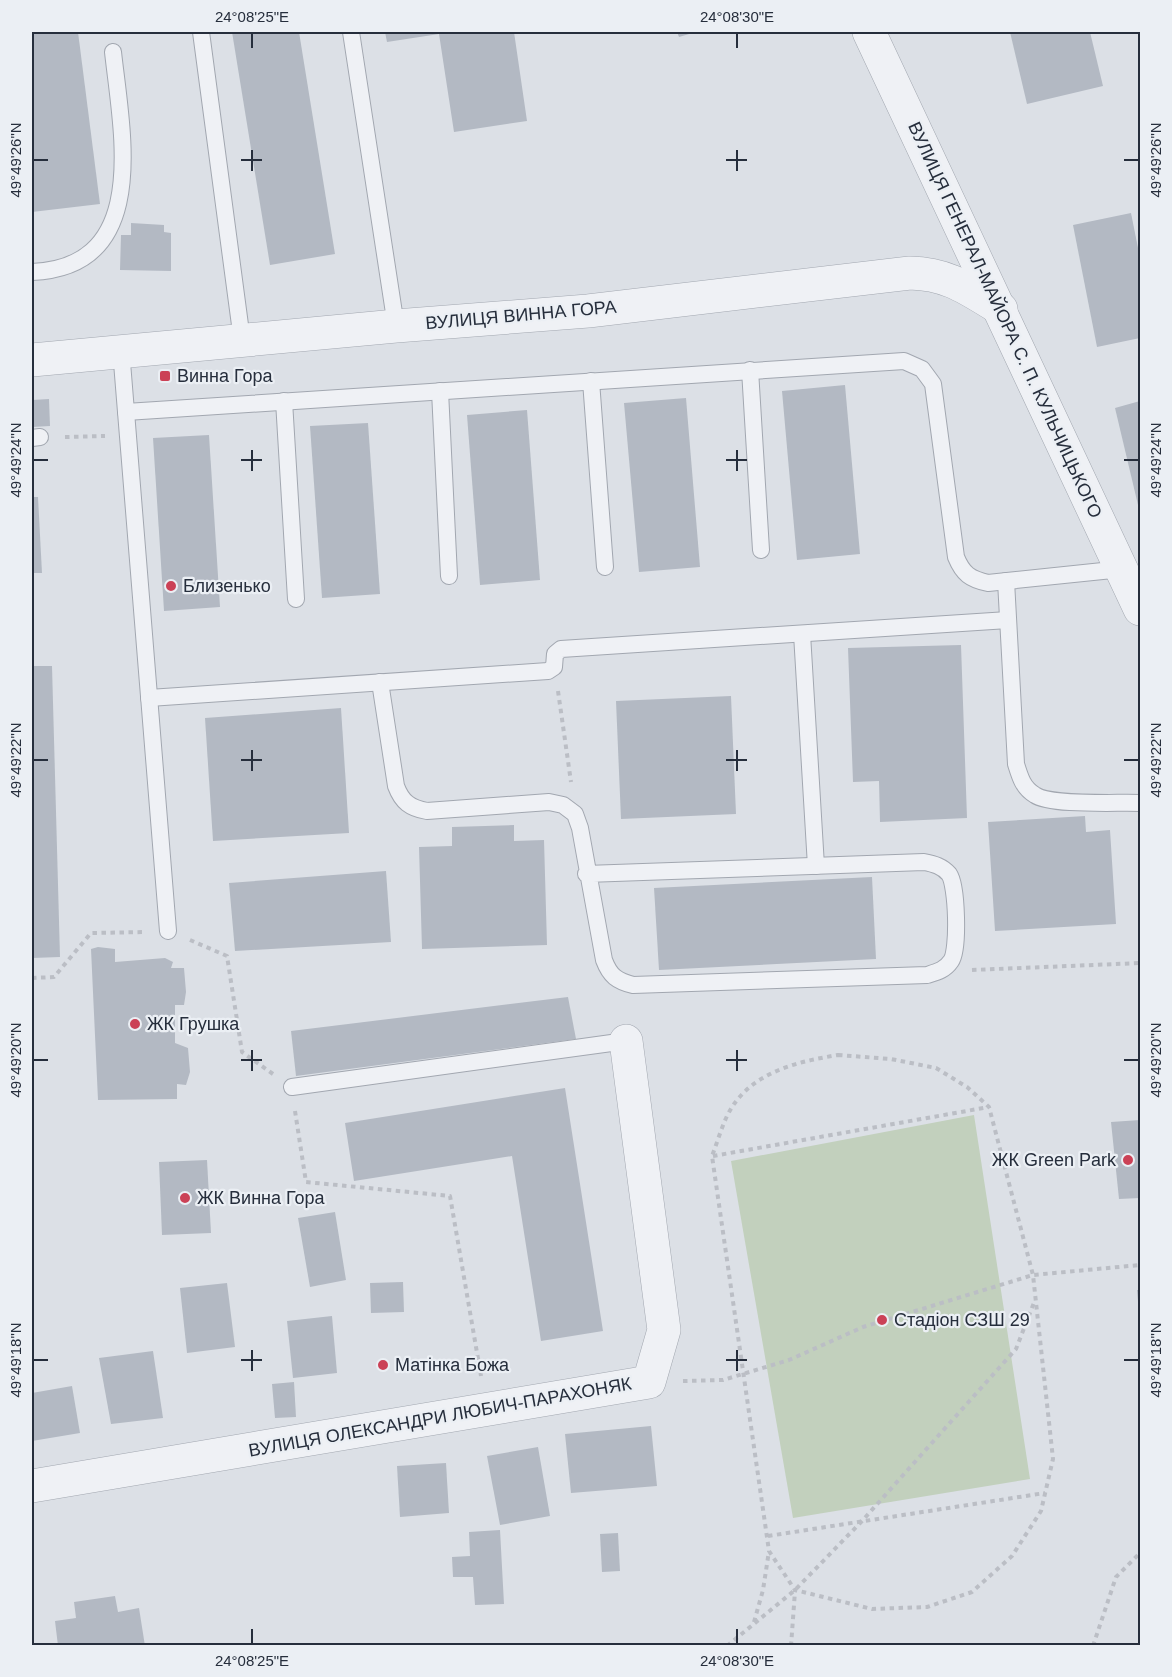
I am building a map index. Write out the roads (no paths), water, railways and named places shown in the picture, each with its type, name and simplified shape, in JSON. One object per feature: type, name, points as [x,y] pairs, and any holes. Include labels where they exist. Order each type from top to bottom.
[{"type":"street","name":"ВУЛИЦЯ ГЕНЕРАЛ-МАЙОРА С. П. КУЛЬЧИЦЬКОГО","points":[[869,32],[1140,609]]},
{"type":"street","name":"ВУЛИЦЯ ВИННА ГОРА","points":[[32,360],[121,350],[588,311],[909,273],[933,274],[952,280],[1001,309]]},
{"type":"street","name":"ВУЛИЦЯ ОЛЕКСАНДРИ ЛЮБИЧ-ПАРАХОНЯК","points":[[32,1486],[649,1382],[664,1330],[626,1041]]},
{"type":"lane","points":[[201,32],[242,340]]},
{"type":"lane","points":[[351,32],[396,326]]},
{"type":"lane","points":[[32,272],[76,262],[93,252],[106,237],[116,217],[122,154],[113,52]]},
{"type":"lane","points":[[121,350],[168,931]]},
{"type":"lane","points":[[126,412],[904,361],[922,369],[933,384],[936,394],[956,557],[962,571],[974,580],[988,583],[1122,569]]},
{"type":"lane","points":[[750,370],[761,550]]},
{"type":"lane","points":[[591,381],[605,567]]},
{"type":"lane","points":[[440,391],[449,576]]},
{"type":"lane","points":[[284,401],[296,599]]},
{"type":"lane","points":[[1006,581],[1016,765],[1022,783],[1036,796],[1054,801],[1140,803]]},
{"type":"lane","points":[[149,698],[548,671],[554,667],[555,654],[561,650],[1008,620]]},
{"type":"lane","points":[[802,634],[816,866]]},
{"type":"lane","points":[[380,682],[396,786],[401,799],[413,808],[427,811],[549,802],[563,805],[574,814],[580,828],[586,874],[604,960],[609,974],[620,982],[633,985],[927,975],[942,971],[952,960],[956,945],[954,890],[950,876],[939,866],[924,862],[586,874]]},
{"type":"lane","points":[[292,1087],[626,1041]]},
{"type":"place","name":"Винна Гора","points":[[165,376]]},
{"type":"place","name":"Близенько","points":[[171,586]]},
{"type":"place","name":"ЖК Грушка","points":[[135,1024]]},
{"type":"place","name":"ЖК Green Park","points":[[1128,1160]]},
{"type":"place","name":"ЖК Винна Гора","points":[[185,1198]]},
{"type":"place","name":"Стадіон СЗШ 29","points":[[882,1320]]},
{"type":"place","name":"Матінка Божа","points":[[383,1365]]}]
